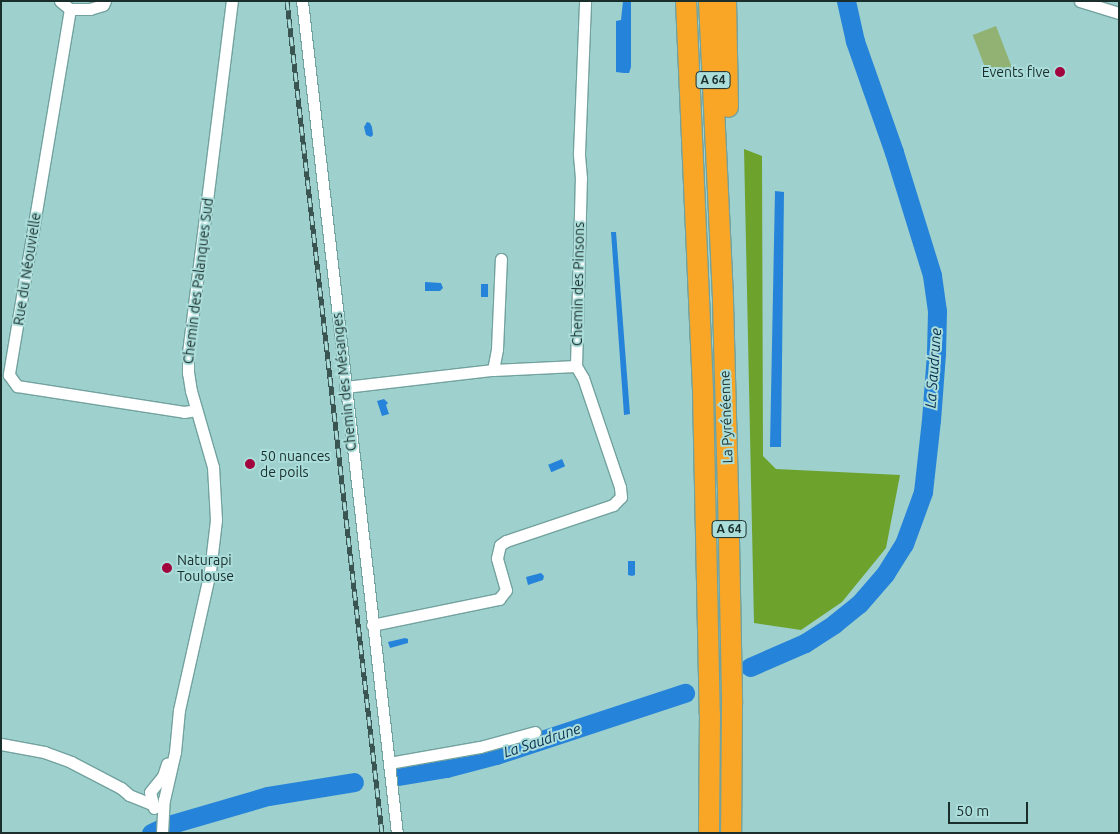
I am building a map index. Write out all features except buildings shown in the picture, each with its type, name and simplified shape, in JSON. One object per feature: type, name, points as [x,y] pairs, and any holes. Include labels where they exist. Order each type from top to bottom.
[{"type":"highway","points":[[672,1],[690,314],[701,326]]},
{"type":"highway","name":"La Pyrénéenne","points":[[686,1],[701,326],[709,696],[708,833]]},
{"type":"highway","name":"La Pyrénéenne","points":[[709,1],[717,159],[728,488],[732,704],[731,833]]},
{"type":"highway","points":[[717,159],[728,134],[726,1]]},
{"type":"street","points":[[60,1],[70,8],[90,9],[103,5],[105,1]]},
{"type":"street","name":"Chemin des Palanques Sud","points":[[161,820],[175,752],[179,710],[208,581],[216,520],[213,467],[196,410],[188,373],[188,352],[232,1]]},
{"type":"street","name":"Chemin des Mésanges","points":[[302,1],[372,625],[398,833]]},
{"type":"street","name":"Chemin des Pinsons","points":[[345,386],[493,370],[576,366],[581,178],[579,153],[585,1]]},
{"type":"street","points":[[1080,1],[1119,13]]},
{"type":"street","name":"Rue du Néouvielle","points":[[70,8],[9,375],[17,386],[184,412],[196,410]]},
{"type":"street","points":[[493,370],[497,349],[501,259]]},
{"type":"street","points":[[372,625],[499,599],[506,590],[497,558],[500,545],[506,540],[613,505],[621,497],[620,487],[583,378],[576,366]]},
{"type":"street","points":[[389,763],[480,747],[535,732]]},
{"type":"street","name":"Chemin des Palanques Sud","points":[[151,798],[163,776],[176,734]]},
{"type":"street","points":[[1,744],[44,752],[71,762],[121,788],[129,795],[164,800]]},
{"type":"street","points":[[151,798],[161,820],[162,833]]},
{"type":"green space","points":[[996,26],[1013,71],[990,80],[973,35]]},
{"type":"green space","points":[[744,149],[762,156],[763,456],[776,469],[900,475],[886,548],[842,602],[801,630],[754,623]]},
{"type":"water","points":[[623,1],[631,1],[631,67],[629,73],[616,72],[616,21],[621,20]]},
{"type":"water","points":[[367,122],[372,127],[373,135],[371,137],[366,135],[364,127]]},
{"type":"water","points":[[775,191],[784,192],[781,447],[770,447]]},
{"type":"water","points":[[611,232],[616,232],[630,414],[624,415]]},
{"type":"water","points":[[425,282],[441,283],[443,288],[440,291],[425,291]]},
{"type":"water","points":[[481,284],[488,284],[488,297],[481,297]]},
{"type":"water","points":[[384,399],[388,403],[386,405],[389,414],[382,416],[377,401]]},
{"type":"water","points":[[562,459],[565,466],[551,472],[548,465]]},
{"type":"water","points":[[628,561],[635,561],[635,575],[628,575]]},
{"type":"water","points":[[541,573],[544,576],[543,580],[528,585],[526,577]]},
{"type":"water","points":[[408,639],[408,643],[390,648],[388,642]]},
{"type":"waterway","name":"La Saudrune","points":[[750,667],[805,643],[834,624],[859,604],[885,574],[904,544],[923,492],[936,353],[937,311],[932,275],[894,152],[855,41],[846,1]]},
{"type":"waterway","name":"La Saudrune","points":[[397,776],[446,768],[496,755],[685,693]]},
{"type":"waterway","name":"La Saudrune","points":[[151,833],[168,825],[268,796],[354,782]]},
{"type":"railway","points":[[287,1],[382,833]]},
{"type":"place","name":"Events five","points":[[1060,72]]},
{"type":"place","name":"50 nuances de poils","points":[[250,464]]},
{"type":"place","name":"Naturapi Toulouse","points":[[167,568]]}]
